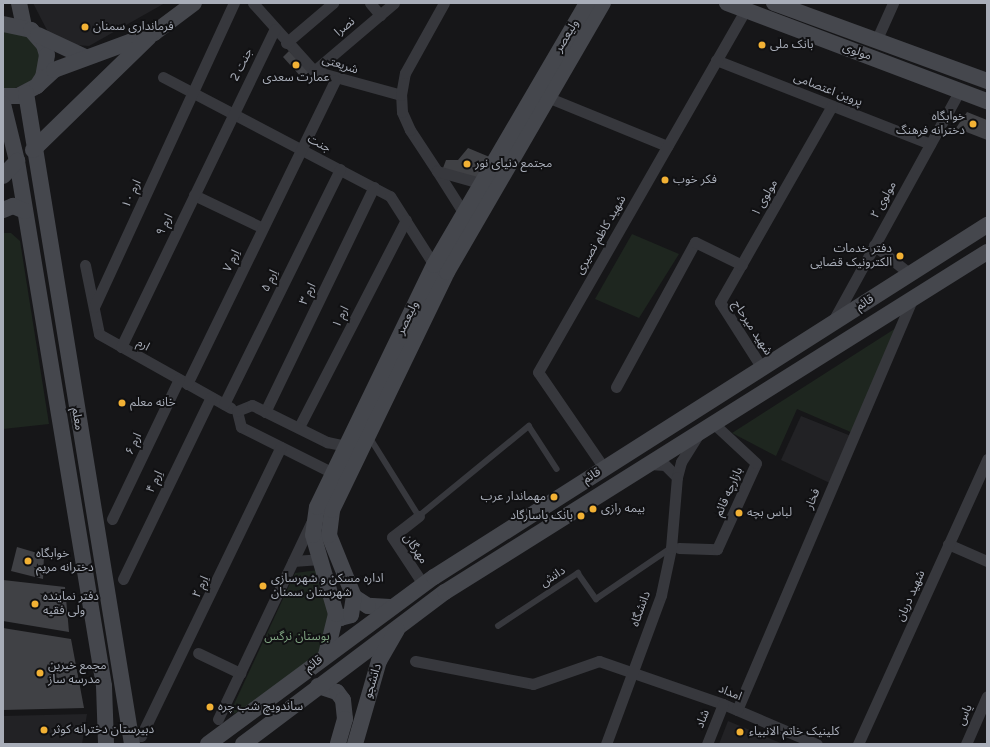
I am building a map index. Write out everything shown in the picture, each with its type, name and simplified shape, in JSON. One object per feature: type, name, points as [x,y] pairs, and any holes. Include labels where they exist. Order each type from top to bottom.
[{"type":"main road","points":[[19,3],[24,26]]},
{"type":"main road","points":[[33,150],[154,32],[194,3]]},
{"type":"main road","name":"ولیعصر","points":[[312,520],[333,473],[434,265],[469,215],[486,187],[586,3]]},
{"type":"main road","name":"ولیعصر","points":[[486,187],[547,97],[603,3]]},
{"type":"main road","name":"مولوی","points":[[727,3],[987,101]]},
{"type":"main road","name":"مولوی","points":[[774,3],[987,81]]},
{"type":"main road","points":[[3,24],[24,26],[38,35],[85,57]]},
{"type":"main road","points":[[3,96],[31,90],[54,70],[154,32]]},
{"type":"main road","points":[[31,90],[43,77],[47,55],[38,35]]},
{"type":"main road","points":[[870,56],[876,41]]},
{"type":"main road","name":"معلم","points":[[31,90],[33,150],[136,740]]},
{"type":"main road","name":"معلم","points":[[3,104],[17,160],[104,686],[106,744]]},
{"type":"main road","points":[[3,176],[17,160]]},
{"type":"main road","points":[[3,210],[13,206],[25,211]]},
{"type":"main road","name":"ولیعصر","points":[[354,597],[336,560],[327,524],[469,215]]},
{"type":"main road","name":"قائم","points":[[208,744],[390,607],[423,584],[987,225]]},
{"type":"main road","name":"قائم","points":[[243,744],[401,623],[713,423],[987,252]]},
{"type":"main road","points":[[312,520],[320,559],[336,614],[326,655]]},
{"type":"main road","points":[[336,614],[340,618],[351,615],[354,597],[368,606],[390,607]]},
{"type":"main road","name":"دانشجو","points":[[354,744],[379,661],[401,623]]},
{"type":"main road","points":[[318,686],[337,692],[343,700],[345,719],[338,744]]},
{"type":"street","name":"ارم ۱۰","points":[[94,307],[194,93],[234,3]]},
{"type":"street","name":"شریعتی","points":[[253,3],[286,43],[314,71],[335,80],[401,95]]},
{"type":"street","points":[[286,43],[333,3]]},
{"type":"street","points":[[370,3],[380,15]]},
{"type":"street","name":"نصرا","points":[[314,71],[394,3]]},
{"type":"street","points":[[444,3],[405,73],[401,95],[402,112],[410,130],[469,215]]},
{"type":"street","points":[[876,41],[893,3]]},
{"type":"street","name":"شهید کاظم نصیری","points":[[604,468],[538,372],[745,10]]},
{"type":"street","name":"جنت 2","points":[[233,113],[275,29]]},
{"type":"street","name":"پروین اعتصامی","points":[[716,60],[930,144]]},
{"type":"street","name":"جنت","points":[[163,77],[390,196],[434,265]]},
{"type":"street","name":"اِرم ۷","points":[[183,382],[263,228],[335,80]]},
{"type":"street","name":"مولوی ۲","points":[[832,324],[960,90]]},
{"type":"street","points":[[547,97],[667,146]]},
{"type":"street","name":"مولوی ۱","points":[[720,302],[832,106]]},
{"type":"street","name":"ارم ۹","points":[[121,347],[233,113]]},
{"type":"street","name":"اِرم ۵","points":[[224,404],[340,169]]},
{"type":"street","points":[[437,171],[486,187]]},
{"type":"street","name":"ارم ۳","points":[[265,412],[374,187]]},
{"type":"street","points":[[194,195],[263,228]]},
{"type":"street","name":"ارم ۱","points":[[299,427],[406,220]]},
{"type":"street","points":[[616,387],[695,242],[742,265]]},
{"type":"street","points":[[874,245],[910,274]]},
{"type":"street","name":"ارم","points":[[85,265],[99,334],[236,411]]},
{"type":"street","name":"فخار","points":[[737,710],[912,299]]},
{"type":"street","name":"شهید میرحاج","points":[[720,302],[762,368]]},
{"type":"street","name":"ارم ۶","points":[[112,519],[183,382]]},
{"type":"street","name":"اِرم ۴","points":[[123,579],[211,397]]},
{"type":"street","points":[[333,473],[241,427],[236,411],[252,404],[326,442],[346,446]]},
{"type":"street","name":"بازارچه قائم","points":[[675,548],[717,549],[756,463],[713,423]]},
{"type":"street","name":"دانشگاه","points":[[606,744],[632,670],[661,595],[675,548],[678,477],[681,462],[699,432]]},
{"type":"street","name":"اِرم ۲","points":[[136,740],[281,447]]},
{"type":"street","name":"شهید دربان","points":[[858,744],[987,459]]},
{"type":"street","points":[[649,464],[665,465],[678,477]]},
{"type":"street","name":"مهرگان","points":[[419,516],[392,537],[423,584]]},
{"type":"street","points":[[218,719],[312,520]]},
{"type":"street","points":[[948,544],[987,561]]},
{"type":"street","points":[[293,561],[320,559]]},
{"type":"street","points":[[198,653],[240,673]]},
{"type":"street","name":"امداد","points":[[415,661],[533,684],[600,661],[632,670],[724,704],[817,744]]},
{"type":"street","name":"یاس","points":[[966,744],[987,696]]},
{"type":"street","name":"شاد","points":[[707,744],[724,704]]},
{"type":"lane","points":[[368,434],[419,516],[529,426],[557,469]]},
{"type":"lane","name":"دانش","points":[[498,626],[578,573],[596,599],[675,548]]},
{"type":"shaded area","name":"فرمانداری سمنان","points":[[33,3],[165,3],[89,46],[76,45],[48,32]]},
{"type":"shaded area","points":[[801,416],[851,436],[832,484],[781,460]]},
{"type":"shaded area","name":"دبیرستان دخترانه کوثر","points":[[87,714],[82,744],[3,744],[3,716]]},
{"type":"shaded area","name":"کلینیک خاتم الانبیاء","points":[[728,721],[783,744],[719,744]]},
{"type":"green space","points":[[3,30],[31,37],[40,54],[37,73],[31,81],[13,89],[3,88]]},
{"type":"green space","points":[[3,233],[11,233],[20,241],[49,424],[3,429]]},
{"type":"green space","points":[[632,234],[679,254],[639,318],[595,299]]},
{"type":"green space","points":[[896,328],[853,433],[797,409],[776,456],[732,433]]},
{"type":"green space","name":"بوستان نرگس","points":[[318,570],[331,626],[323,651],[251,708],[229,715],[295,573]]},
{"type":"building","name":"عمارت سعدی","points":[[289,51],[309,72],[302,78],[283,57]]},
{"type":"building","name":"خوابگاه دخترانه فرهنگ","points":[[967,112],[987,120],[987,140],[956,128]]},
{"type":"building","name":"مجتمع دنیای نور","points":[[468,148],[492,158],[479,180],[443,168],[446,160],[458,160]]},
{"type":"building","name":"خوابگاه دخترانه مریم","points":[[17,547],[44,555],[43,579],[11,571]]},
{"type":"building","name":"دفتر نماینده ولی فقیه","points":[[3,580],[65,587],[69,632],[3,621]]},
{"type":"building","name":"مجمع خیرین مدرسه ساز","points":[[3,628],[71,639],[84,708],[3,710]]},
{"type":"place","name":"فرمانداری سمنان","points":[[85,27]]},
{"type":"place","name":"بانک ملی","points":[[762,45]]},
{"type":"place","name":"عمارت سعدی","points":[[296,65]]},
{"type":"place","name":"خوابگاه دخترانه فرهنگ","points":[[973,124]]},
{"type":"place","name":"مجتمع دنیای نور","points":[[467,164]]},
{"type":"place","name":"فکر خوب","points":[[665,180]]},
{"type":"place","name":"دفتر خدمات الکترونیک قضایی","points":[[900,256]]},
{"type":"place","name":"خانه معلم","points":[[122,403]]},
{"type":"place","name":"مهماندار عرب","points":[[554,497]]},
{"type":"place","name":"بیمه رازی","points":[[593,509]]},
{"type":"place","name":"لباس بچه","points":[[739,513]]},
{"type":"place","name":"بانک پاسارگاد","points":[[581,516]]},
{"type":"place","name":"خوابگاه دخترانه مریم","points":[[28,561]]},
{"type":"place","name":"اداره مسکن و شهرسازی شهرستان سمنان","points":[[263,586]]},
{"type":"place","name":"دفتر نماینده ولی فقیه","points":[[35,604]]},
{"type":"place","name":"مجمع خیرین مدرسه ساز","points":[[40,673]]},
{"type":"place","name":"ساندویچ شب چره","points":[[210,707]]},
{"type":"place","name":"دبیرستان دخترانه کوثر","points":[[44,730]]},
{"type":"place","name":"کلینیک خاتم الانبیاء","points":[[740,732]]}]
